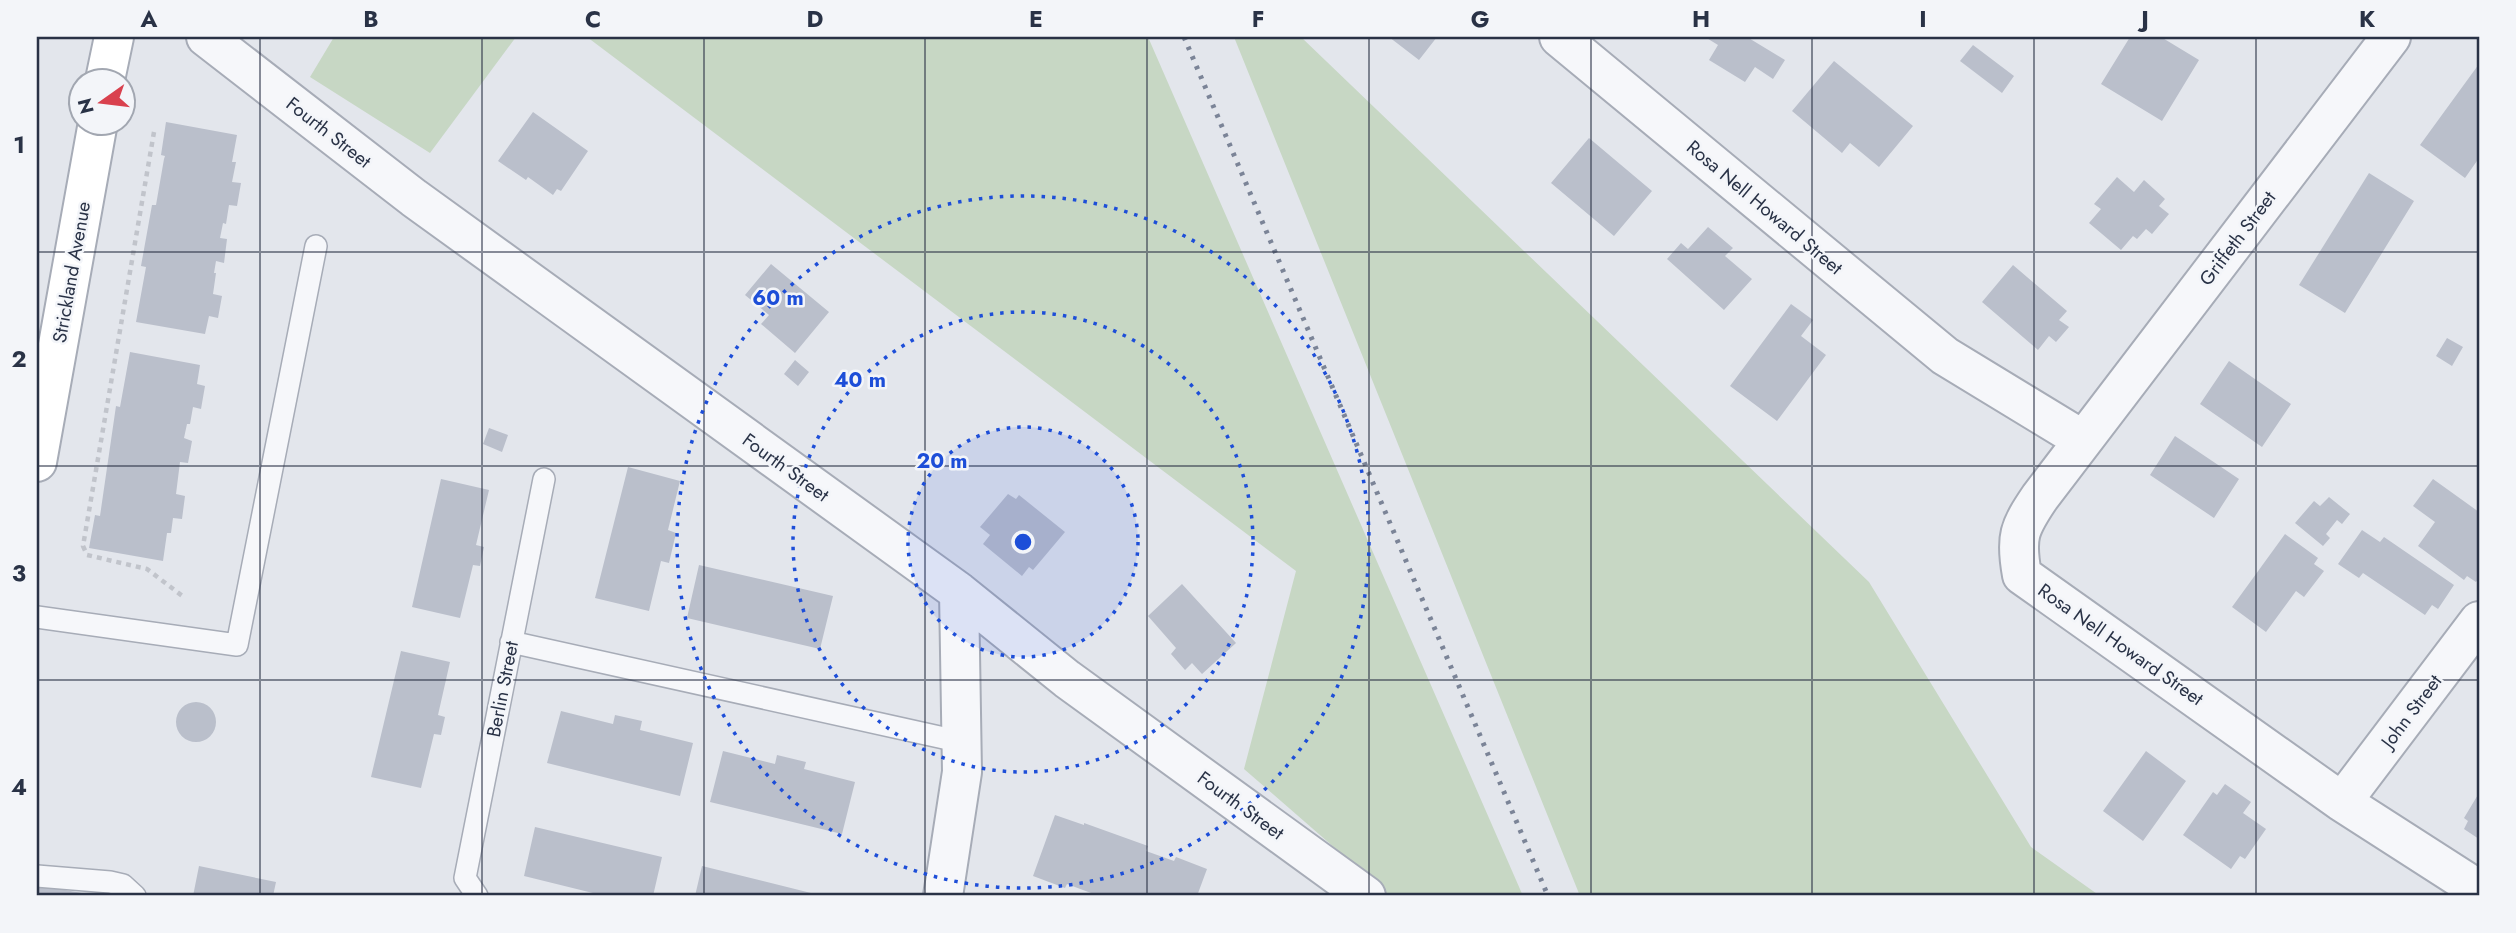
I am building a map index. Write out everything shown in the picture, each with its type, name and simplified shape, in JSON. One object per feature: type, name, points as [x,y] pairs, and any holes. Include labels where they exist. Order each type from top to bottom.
[{"type":"street","name":"Fourth Street","points":[[206,37],[414,198],[959,592],[1067,679],[1367,896]]},
{"type":"street","name":"Rosa Nell Howard Street","points":[[1559,37],[1945,356],[2084,440],[2022,522],[2018,552],[2022,575],[2342,802],[2479,890]]},
{"type":"street","name":"Griffeth Street","points":[[2084,440],[2391,37]]},
{"type":"street","name":"Strickland Avenue","points":[[37,462],[95,136]]},
{"type":"street","points":[[943,896],[962,772],[959,592]]},
{"type":"street","name":"John Street","points":[[2342,802],[2479,621]]},
{"type":"lane","points":[[37,617],[237,645],[316,246]]},
{"type":"lane","name":"Berlin Street","points":[[477,896],[465,878],[544,478]]},
{"type":"lane","points":[[511,642],[962,742]]},
{"type":"lane","points":[[37,876],[110,882],[123,885],[135,896]]},
{"type":"path","points":[[154,132],[83,546],[87,555],[147,569],[185,598]]},
{"type":"green space","points":[[334,37],[516,37],[430,153],[310,77]]},
{"type":"green space","points":[[587,37],[1148,37],[1523,896],[1390,896],[1244,769],[1296,571]]},
{"type":"green space","points":[[1234,37],[1301,37],[1869,582],[2031,847],[2100,896],[1580,896]]},
{"type":"building","points":[[1389,37],[1437,37],[1419,60]]},
{"type":"building","points":[[1705,37],[1747,37],[1785,60],[1773,79],[1755,67],[1745,82],[1709,60],[1718,45]]},
{"type":"building","points":[[2130,37],[2161,37],[2199,60],[2162,121],[2101,84]]},
{"type":"building","points":[[1973,45],[2014,76],[2002,93],[1960,61]]},
{"type":"building","points":[[1834,61],[1913,126],[1879,167],[1850,143],[1842,153],[1792,111]]},
{"type":"building","points":[[2479,64],[2479,158],[2465,178],[2420,145]]},
{"type":"building","points":[[533,112],[588,151],[561,191],[557,189],[553,195],[528,177],[526,180],[498,161]]},
{"type":"building","points":[[166,122],[237,135],[232,162],[236,162],[232,182],[241,183],[237,206],[229,205],[226,224],[223,223],[220,238],[227,239],[224,263],[216,261],[213,294],[222,296],[218,318],[209,316],[205,334],[136,322],[146,267],[141,266],[152,205],[156,205],[165,156],[161,155]]},
{"type":"building","points":[[1589,138],[1652,191],[1614,236],[1551,183]]},
{"type":"building","points":[[2369,173],[2414,201],[2345,313],[2299,285]]},
{"type":"building","points":[[2117,177],[2134,192],[2144,180],[2165,199],[2159,206],[2169,214],[2152,234],[2146,229],[2137,239],[2133,236],[2121,250],[2089,223],[2101,209],[2094,204]]},
{"type":"building","points":[[1708,227],[1733,248],[1725,256],[1752,279],[1724,310],[1667,259],[1681,243],[1688,249]]},
{"type":"building","points":[[771,264],[829,312],[795,353],[761,324],[769,315],[745,295]]},
{"type":"building","points":[[2013,265],[2067,311],[2059,320],[2069,327],[2056,342],[2049,336],[2038,350],[1982,302]]},
{"type":"building","points":[[1791,304],[1813,320],[1801,336],[1826,355],[1777,421],[1730,386]]},
{"type":"building","points":[[2447,338],[2463,347],[2452,366],[2436,356]]},
{"type":"building","points":[[130,352],[200,365],[197,384],[205,386],[201,409],[193,407],[184,438],[192,441],[188,463],[180,462],[176,494],[185,496],[182,519],[173,518],[171,533],[167,533],[163,561],[89,548],[95,515],[100,516],[116,406],[120,407]]},
{"type":"building","points":[[795,360],[809,372],[798,386],[784,374]]},
{"type":"building","points":[[2229,361],[2291,404],[2262,447],[2200,404]]},
{"type":"building","points":[[489,428],[508,435],[502,452],[483,444]]},
{"type":"building","points":[[2175,436],[2239,479],[2214,518],[2150,475]]},
{"type":"building","points":[[628,467],[680,481],[668,530],[676,533],[669,563],[661,561],[649,611],[595,598]]},
{"type":"building","points":[[441,479],[489,490],[476,545],[484,547],[480,566],[473,565],[460,618],[412,607]]},
{"type":"building","points":[[2433,479],[2479,512],[2479,578],[2476,582],[2467,576],[2464,580],[2418,546],[2435,522],[2413,506]]},
{"type":"building","points":[[1008,494],[1016,499],[1019,495],[1065,532],[1033,570],[1029,567],[1022,576],[983,544],[990,535],[980,527]]},
{"type":"building","points":[[2329,497],[2350,514],[2342,524],[2337,520],[2326,534],[2330,538],[2323,546],[2295,523],[2314,501],[2320,506]]},
{"type":"building","points":[[2362,530],[2380,542],[2384,537],[2454,585],[2438,609],[2432,605],[2425,615],[2363,573],[2359,578],[2338,564]]},
{"type":"building","points":[[2285,534],[2318,558],[2314,564],[2324,571],[2304,597],[2296,591],[2266,632],[2232,607]]},
{"type":"building","points":[[699,565],[833,596],[820,649],[687,618]]},
{"type":"building","points":[[1182,584],[1236,643],[1202,674],[1192,663],[1185,670],[1171,654],[1176,648],[1148,616]]},
{"type":"building","points":[[401,651],[450,662],[438,715],[445,717],[441,735],[434,734],[421,788],[371,777]]},
{"type":"building","points":[[196,702],[210,708],[216,722],[210,736],[196,742],[182,736],[176,722],[182,708]]},
{"type":"building","points":[[561,711],[613,724],[615,715],[642,721],[640,730],[693,743],[680,796],[547,763]]},
{"type":"building","points":[[723,751],[775,764],[777,755],[806,762],[804,769],[855,782],[842,834],[710,802]]},
{"type":"building","points":[[2146,751],[2186,781],[2143,841],[2103,811]]},
{"type":"building","points":[[2225,784],[2251,802],[2243,813],[2266,829],[2245,859],[2240,856],[2231,869],[2183,835],[2213,792],[2217,795]]},
{"type":"building","points":[[2479,793],[2479,839],[2464,829],[2468,821],[2464,818]]},
{"type":"building","points":[[1055,815],[1148,846],[1146,851],[1174,861],[1176,857],[1207,869],[1197,896],[1099,896],[1067,884],[1065,888],[1033,876]]},
{"type":"building","points":[[535,827],[662,857],[653,896],[605,896],[524,876]]},
{"type":"building","points":[[199,866],[276,882],[273,896],[193,896]]},
{"type":"building","points":[[702,866],[819,895],[819,896],[695,896]]},
{"type":"building","points":[[37,885],[93,895],[93,896],[37,896]]},
{"type":"railway","points":[[1184,37],[1548,896]]}]
